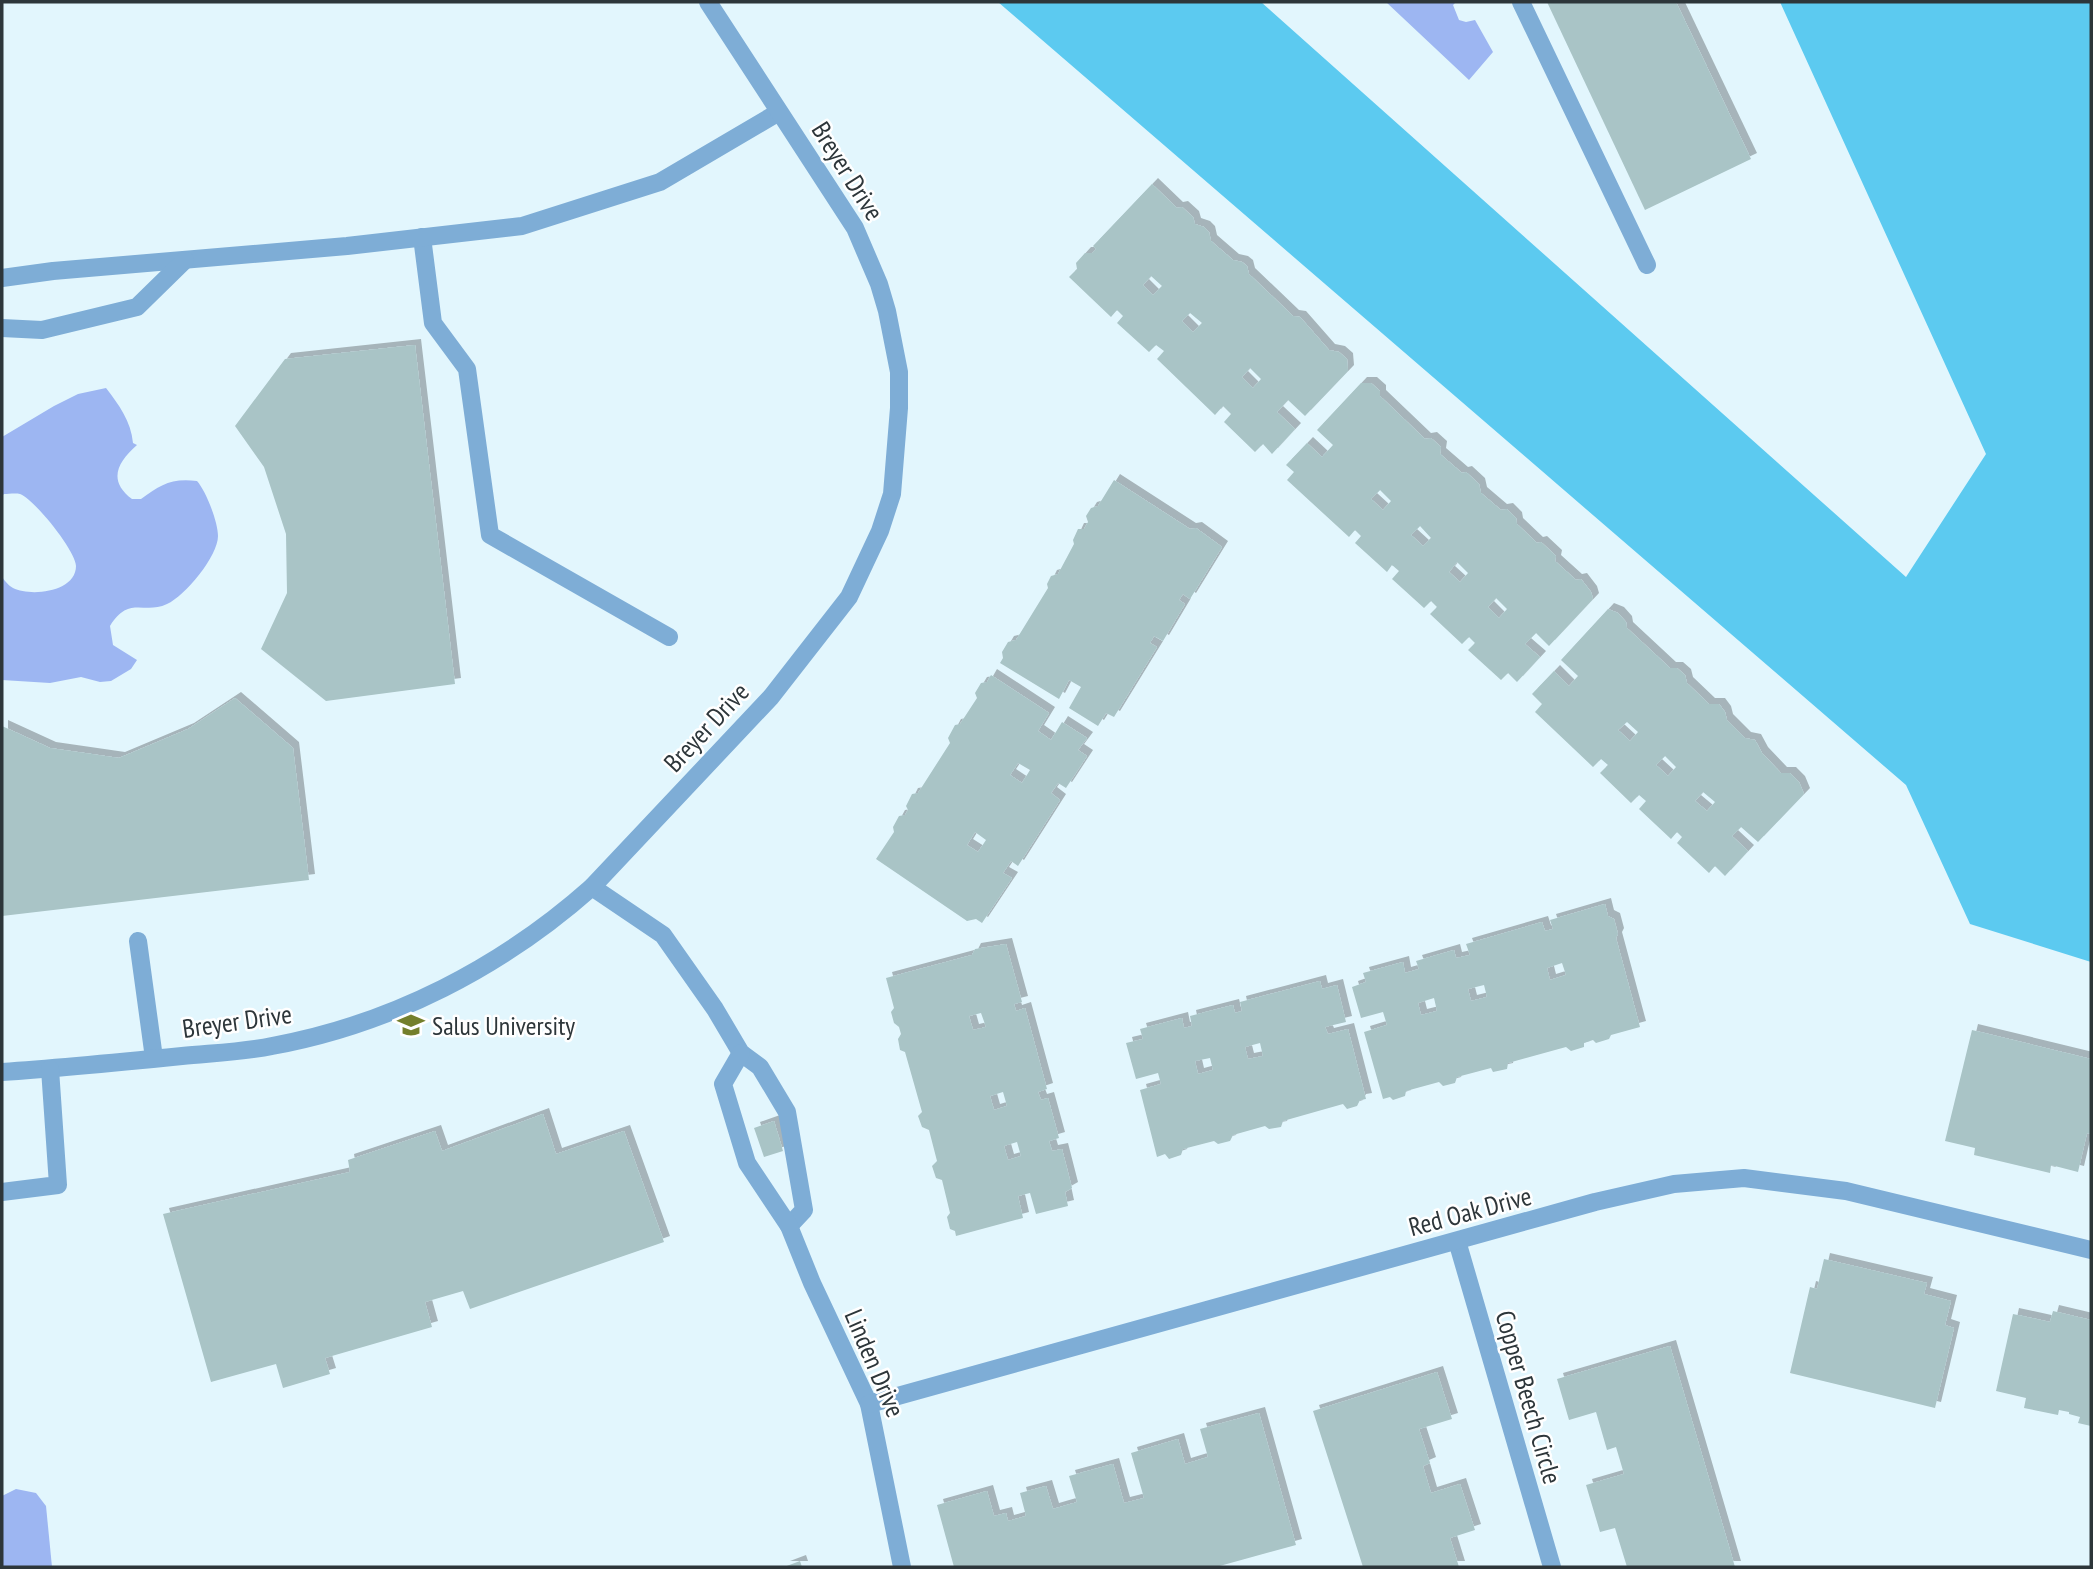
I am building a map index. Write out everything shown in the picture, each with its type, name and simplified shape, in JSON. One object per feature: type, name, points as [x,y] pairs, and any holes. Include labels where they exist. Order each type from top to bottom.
[{"type":"street","points":[[1521,2],[1647,265]]},
{"type":"street","name":"Breyer Drive","points":[[2,1072],[271,1047],[338,1030],[385,1013],[442,990],[483,968],[562,914],[592,887],[771,697],[849,597],[880,531],[892,494],[900,408],[899,372],[887,311],[869,257],[855,228],[713,7]]},
{"type":"street","points":[[2,278],[522,226],[660,182],[779,112]]},
{"type":"street","points":[[422,237],[433,323],[467,369],[490,535],[669,637]]},
{"type":"street","points":[[2,328],[42,330],[137,307],[186,260]]},
{"type":"street","points":[[592,887],[663,935],[715,1009],[740,1053],[760,1067],[788,1112],[804,1210],[789,1226]]},
{"type":"street","points":[[138,941],[154,1058]]},
{"type":"street","name":"Linden Drive","points":[[740,1053],[723,1083],[747,1163],[789,1226],[812,1283],[869,1404],[902,1567]]},
{"type":"street","points":[[2,1192],[58,1185],[50,1069]]},
{"type":"street","name":"Red Oak Drive","points":[[869,1404],[1643,1190],[1698,1181],[1744,1178],[1846,1191],[2091,1250]]},
{"type":"street","name":"Copper Beech Circle","points":[[1457,1241],[1552,1567]]},
{"type":"shaded area","points":[[998,2],[1261,2],[1906,577],[1986,454],[1780,2],[2091,2],[2091,962],[1970,924],[1906,785]]},
{"type":"shaded area","points":[[1386,2],[1456,2],[1453,5],[1459,20],[1475,20],[1493,52],[1469,80]]},
{"type":"shaded area","points":[[106,388],[124,414],[133,443],[137,445],[118,471],[124,492],[132,499],[141,499],[166,484],[197,481],[214,515],[217,544],[207,564],[174,600],[159,607],[130,608],[110,626],[113,645],[137,660],[131,669],[111,681],[100,682],[81,677],[50,683],[2,680],[2,577],[13,588],[41,592],[69,582],[76,566],[62,538],[35,505],[20,494],[2,496],[2,437],[78,394]]},
{"type":"shaded area","points":[[16,1489],[36,1493],[46,1506],[52,1567],[2,1567],[2,1496]]},
{"type":"building","points":[[1547,2],[1676,2],[1751,159],[1645,210]]},
{"type":"building","points":[[1152,184],[1177,208],[1182,207],[1193,217],[1195,224],[1204,227],[1209,232],[1211,241],[1233,260],[1247,266],[1249,274],[1293,316],[1300,317],[1329,350],[1339,352],[1347,359],[1348,371],[1305,416],[1288,400],[1277,412],[1295,429],[1272,454],[1263,444],[1255,452],[1224,422],[1231,414],[1223,406],[1215,415],[1157,359],[1164,351],[1156,345],[1149,352],[1117,323],[1123,316],[1117,310],[1111,317],[1069,277],[1077,269],[1076,263],[1085,253],[1092,253],[1096,249],[1093,246]],"holes":[[[1151,276],[1162,286],[1153,295],[1143,285]],[[1190,313],[1202,323],[1193,332],[1182,321]],[[1250,368],[1261,379],[1253,388],[1242,377]]]},
{"type":"building","points":[[415,345],[455,684],[326,701],[261,649],[287,593],[286,534],[264,467],[235,426],[285,359]]},
{"type":"building","points":[[1361,383],[1371,383],[1380,391],[1380,396],[1425,439],[1431,438],[1441,447],[1440,454],[1479,484],[1481,493],[1501,510],[1507,509],[1516,518],[1517,524],[1556,556],[1555,561],[1576,580],[1581,579],[1593,599],[1549,646],[1536,633],[1525,644],[1540,657],[1517,682],[1508,673],[1501,680],[1468,650],[1475,643],[1469,637],[1462,644],[1430,614],[1437,607],[1431,601],[1424,608],[1392,579],[1399,571],[1392,565],[1387,572],[1355,543],[1361,536],[1355,530],[1349,537],[1287,480],[1294,472],[1286,465],[1307,443],[1322,457],[1333,445],[1317,430]],"holes":[[[1380,490],[1391,501],[1383,510],[1371,499]],[[1420,526],[1431,538],[1423,546],[1411,535]],[[1457,562],[1468,573],[1460,582],[1449,572]],[[1496,598],[1507,609],[1499,618],[1488,607]]]},
{"type":"building","points":[[1114,480],[1190,529],[1196,528],[1222,547],[1190,599],[1183,594],[1179,600],[1185,604],[1163,641],[1154,636],[1150,643],[1157,647],[1114,717],[1106,713],[1098,726],[1069,708],[1081,687],[1069,680],[1059,699],[1000,663],[1002,652],[1008,642],[1016,640],[1048,588],[1051,576],[1058,574],[1074,544],[1078,529],[1084,529],[1088,522],[1086,516],[1091,508],[1098,506]]},
{"type":"building","points":[[1608,609],[1618,613],[1626,622],[1627,628],[1670,668],[1677,668],[1685,675],[1687,683],[1709,704],[1719,704],[1727,720],[1745,738],[1755,740],[1762,753],[1781,773],[1790,773],[1799,782],[1804,794],[1758,842],[1741,827],[1732,836],[1748,851],[1725,876],[1715,866],[1709,873],[1677,843],[1682,837],[1677,832],[1671,839],[1639,809],[1646,801],[1639,795],[1631,803],[1600,773],[1608,765],[1601,759],[1593,767],[1535,712],[1542,704],[1532,694],[1554,671],[1569,686],[1578,676],[1561,660]],"holes":[[[1627,722],[1638,732],[1630,741],[1618,730]],[[1665,756],[1676,767],[1668,776],[1656,765]],[[1703,792],[1715,802],[1707,811],[1695,801]]]},
{"type":"building","points":[[991,675],[1049,713],[1038,731],[1051,740],[1062,722],[1087,738],[1078,750],[1087,756],[1066,788],[1058,783],[1051,793],[1060,800],[1018,866],[1011,861],[1003,873],[1012,878],[982,923],[976,919],[967,921],[876,859],[894,832],[893,827],[899,816],[905,815],[908,810],[906,806],[912,794],[918,793],[950,743],[948,738],[955,725],[960,724],[977,698],[975,693],[981,683],[987,682]],"holes":[[[1018,763],[1030,770],[1022,783],[1010,775]],[[975,832],[986,840],[978,852],[967,845]]]},
{"type":"building","points":[[235,698],[293,748],[309,880],[2,916],[2,726],[50,748],[119,758],[188,729]]},
{"type":"building","points":[[1605,904],[1608,916],[1614,919],[1618,934],[1616,938],[1640,1027],[1611,1035],[1609,1039],[1596,1043],[1593,1040],[1584,1043],[1584,1047],[1571,1051],[1566,1047],[1508,1063],[1507,1069],[1493,1072],[1491,1068],[1457,1077],[1455,1083],[1443,1086],[1439,1082],[1406,1091],[1405,1096],[1393,1100],[1390,1097],[1383,1099],[1364,1032],[1387,1025],[1383,1012],[1361,1018],[1352,987],[1366,982],[1363,973],[1403,962],[1405,973],[1419,969],[1416,961],[1454,950],[1456,958],[1470,955],[1466,944],[1542,922],[1545,931],[1553,929],[1550,920]],"holes":[[[1562,963],[1566,975],[1550,980],[1547,968]],[[1484,985],[1487,997],[1471,1001],[1468,989]],[[1434,998],[1437,1011],[1421,1015],[1418,1003]]]},
{"type":"building","points":[[1006,944],[1022,1002],[1014,1004],[1016,1011],[1025,1008],[1047,1089],[1038,1092],[1041,1100],[1048,1098],[1059,1138],[1049,1141],[1052,1151],[1062,1149],[1072,1188],[1065,1192],[1068,1206],[1036,1214],[1030,1193],[1018,1196],[1023,1218],[956,1236],[955,1231],[950,1229],[947,1217],[950,1213],[942,1180],[936,1178],[932,1166],[937,1161],[929,1130],[922,1127],[918,1116],[922,1112],[905,1052],[900,1050],[898,1039],[901,1034],[891,1012],[894,1008],[886,978],[972,955],[975,949]],"holes":[[[981,1013],[986,1027],[973,1030],[969,1016]],[[1003,1092],[1007,1106],[994,1110],[990,1096]],[[1017,1142],[1021,1156],[1008,1160],[1004,1146]]]},
{"type":"building","points":[[1320,981],[1322,989],[1337,985],[1346,1022],[1325,1027],[1328,1034],[1348,1029],[1366,1099],[1347,1109],[1343,1104],[1283,1121],[1281,1127],[1269,1129],[1265,1126],[1233,1135],[1230,1141],[1218,1144],[1214,1141],[1183,1149],[1181,1155],[1169,1159],[1165,1154],[1157,1157],[1140,1090],[1161,1084],[1158,1073],[1136,1079],[1126,1043],[1143,1039],[1140,1029],[1182,1018],[1184,1028],[1192,1026],[1190,1016],[1233,1005],[1235,1013],[1242,1011],[1240,1002]],"holes":[[[1260,1043],[1263,1056],[1248,1059],[1245,1047]],[[1210,1058],[1213,1070],[1198,1074],[1195,1061]]]},
{"type":"building","points":[[1972,1030],[2091,1059],[2091,1134],[2087,1133],[2078,1172],[2051,1165],[2050,1173],[1974,1155],[1975,1148],[1945,1141]]},
{"type":"building","points":[[543,1114],[556,1154],[624,1131],[664,1242],[470,1309],[463,1291],[425,1302],[432,1327],[325,1358],[330,1374],[283,1388],[276,1364],[211,1382],[163,1214],[350,1172],[348,1160],[435,1131],[442,1151]]},
{"type":"building","points":[[774,1121],[783,1151],[764,1157],[754,1128]]},
{"type":"building","points":[[1824,1259],[1927,1283],[1924,1294],[1951,1301],[1945,1325],[1954,1328],[1935,1408],[1790,1373],[1810,1287],[1817,1289]]},
{"type":"building","points":[[2053,1311],[2091,1320],[2091,1426],[2078,1423],[2080,1417],[2069,1412],[2059,1410],[2058,1415],[2024,1408],[2026,1398],[1996,1391],[2013,1314],[2050,1322]]},
{"type":"building","points":[[1670,1346],[1735,1567],[1627,1567],[1615,1528],[1600,1532],[1586,1485],[1624,1474],[1616,1447],[1607,1450],[1596,1412],[1569,1420],[1557,1379]]},
{"type":"building","points":[[1437,1372],[1452,1419],[1419,1429],[1430,1463],[1423,1466],[1431,1493],[1460,1484],[1475,1530],[1450,1538],[1459,1567],[1363,1567],[1313,1411]]},
{"type":"building","points":[[1259,1413],[1296,1545],[1216,1567],[954,1567],[937,1505],[987,1491],[994,1516],[1006,1513],[1008,1521],[1026,1516],[1020,1493],[1046,1486],[1053,1509],[1077,1502],[1069,1476],[1113,1464],[1124,1503],[1144,1498],[1131,1453],[1178,1439],[1185,1464],[1208,1457],[1200,1429]]},
{"type":"building","points":[[800,1561],[802,1567],[784,1567]]},
{"type":"place","name":"Salus University","points":[[411,1025]]}]
